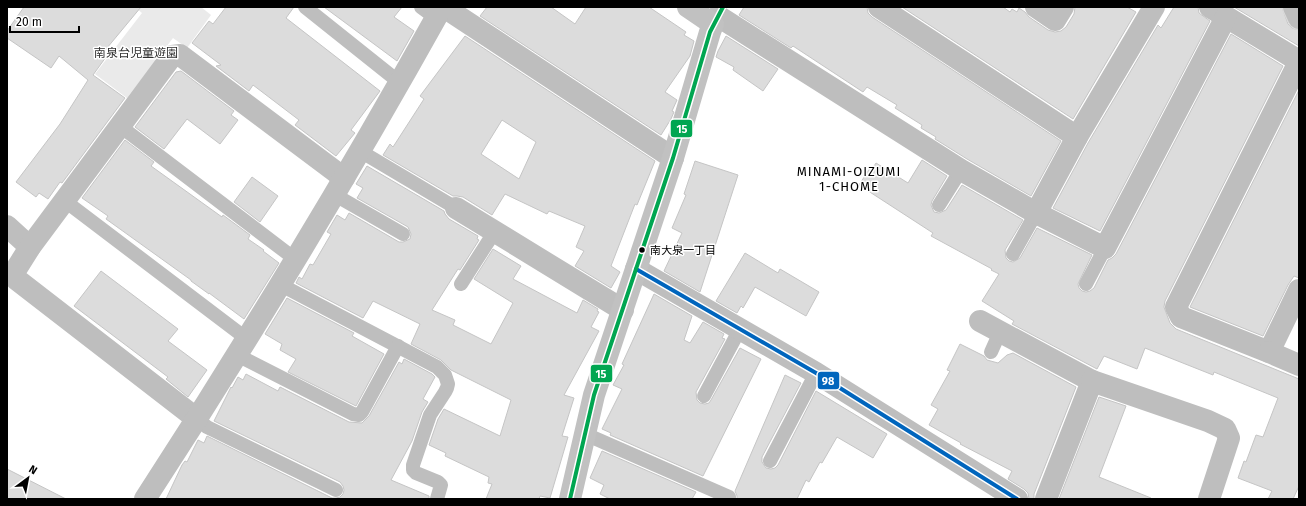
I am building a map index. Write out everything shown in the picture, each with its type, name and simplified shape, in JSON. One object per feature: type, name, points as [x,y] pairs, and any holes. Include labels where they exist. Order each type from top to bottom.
[{"type":"main road","points":[[1294,7],[1299,18]]},
{"type":"street","points":[[688,7],[718,15],[961,170],[1036,213],[1105,248],[1218,12],[1299,61],[1176,307],[1181,317],[1299,365]]},
{"type":"street","points":[[879,7],[1077,137]]},
{"type":"street","points":[[1036,7],[1055,20],[1063,7]]},
{"type":"street","points":[[1036,213],[1077,137],[1154,7]]},
{"type":"street","points":[[145,499],[281,285],[399,82],[436,10],[673,158]]},
{"type":"street","points":[[570,499],[594,395],[673,158],[710,32],[718,15]]},
{"type":"street","points":[[197,419],[16,279],[13,275],[14,271],[30,246],[172,56],[180,55],[339,187]]},
{"type":"street","points":[[456,208],[623,310]]},
{"type":"street","points":[[7,226],[30,246]]},
{"type":"street","points":[[636,269],[816,373],[1017,499]]},
{"type":"street","points":[[1269,352],[1299,290]]},
{"type":"street","points":[[980,321],[1092,381],[1208,421],[1225,429],[1229,438],[1209,499]]},
{"type":"street","points":[[1046,499],[1092,381]]},
{"type":"lane","points":[[305,7],[399,82]]},
{"type":"lane","points":[[120,126],[296,258]]},
{"type":"lane","points":[[360,151],[456,208]]},
{"type":"lane","points":[[939,205],[961,170]]},
{"type":"lane","points":[[339,187],[402,234]]},
{"type":"lane","points":[[65,201],[242,347],[353,414],[359,415],[362,412],[398,346]]},
{"type":"lane","points":[[1013,254],[1036,213]]},
{"type":"lane","points":[[461,284],[495,231]]},
{"type":"lane","points":[[1086,284],[1105,248]]},
{"type":"lane","points":[[281,285],[437,367],[445,375],[448,384],[445,392],[430,415],[413,465],[413,470],[416,473],[438,482],[441,485],[437,499]]},
{"type":"lane","points":[[704,396],[740,329]]},
{"type":"lane","points":[[991,352],[1000,332]]},
{"type":"lane","points":[[770,461],[816,373]]},
{"type":"lane","points":[[197,419],[207,427],[336,490]]},
{"type":"lane","points":[[585,434],[729,497]]},
{"type":"green space","name":"南泉台児童遊園","points":[[135,7],[201,7],[211,15],[187,48],[173,38],[127,98],[95,74],[142,13]]},
{"type":"building","points":[[24,7],[141,7],[102,54],[106,57],[93,75],[125,98],[62,183],[60,182],[48,199],[39,193],[36,197],[16,182],[60,124],[88,80],[59,56],[51,68],[7,38],[7,31]]},
{"type":"building","points":[[226,7],[294,7],[286,18],[380,91],[351,130],[355,133],[336,156],[295,125],[299,120],[253,85],[249,91],[216,66],[221,65],[192,43],[209,21],[213,24]]},
{"type":"building","points":[[324,7],[402,7],[394,17],[414,31],[397,61]]},
{"type":"building","points":[[487,7],[551,7],[575,24],[586,7],[649,7],[686,32],[684,35],[694,41],[690,56],[665,92],[677,100],[672,111],[674,112],[671,119],[661,135],[480,16]]},
{"type":"building","points":[[744,7],[867,7],[868,13],[872,17],[1061,141],[1031,196],[935,139],[936,137],[921,128],[922,125],[895,108],[897,105],[867,87],[863,92],[793,46],[791,48],[739,15]]},
{"type":"building","points":[[902,7],[1003,7],[1010,12],[1012,9],[1017,12],[1019,8],[1048,30],[1055,32],[1061,31],[1066,27],[1074,14],[1075,7],[1127,7],[1136,12],[1073,119]]},
{"type":"building","points":[[1174,7],[1198,7],[1199,13],[1210,21],[1100,231],[1053,208],[1088,143],[1158,25],[1161,28]]},
{"type":"building","points":[[1234,7],[1282,7],[1288,24],[1292,28],[1299,30],[1299,46]]},
{"type":"building","points":[[1231,34],[1283,66],[1165,301],[1164,307],[1170,323],[1176,329],[1299,379],[1299,486],[1293,499],[1268,499],[1272,491],[1238,478],[1244,461],[1246,462],[1256,435],[1263,437],[1278,398],[1214,372],[1213,375],[1145,348],[1137,369],[1104,356],[1097,369],[1012,324],[1014,321],[982,301],[999,274],[931,236],[933,233],[859,185],[870,168],[872,169],[876,163],[908,183],[922,160],[947,176],[932,201],[931,205],[934,212],[939,213],[946,210],[962,185],[1023,220],[1005,250],[1006,258],[1009,261],[1013,262],[1020,258],[1037,228],[1092,255],[1078,284],[1082,291],[1090,291],[1094,288],[1108,260],[1116,254]]},
{"type":"building","points":[[465,36],[655,161],[637,205],[635,204],[611,266],[620,272],[611,288],[575,266],[584,251],[576,247],[585,226],[549,211],[547,214],[505,194],[492,215],[463,197],[453,196],[383,155],[390,144],[393,147],[424,99],[420,96]],"holes":[[[502,120],[536,142],[519,179],[481,154]]]},
{"type":"building","points":[[726,36],[778,69],[763,91],[733,70],[734,67],[716,57]]},
{"type":"building","points":[[181,71],[234,111],[231,115],[238,120],[220,144],[187,119],[164,149],[135,127],[176,72]]},
{"type":"building","points":[[1299,90],[1299,278],[1294,276],[1288,285],[1263,336],[1190,307]]},
{"type":"building","points":[[125,140],[154,162],[151,166],[222,217],[223,215],[250,235],[248,239],[279,263],[244,319],[106,219],[108,216],[82,198]]},
{"type":"building","points":[[695,161],[738,175],[700,292],[664,271],[682,233],[672,228],[686,195],[684,194]]},
{"type":"building","points":[[367,166],[444,211],[449,219],[478,236],[477,239],[479,240],[460,270],[458,269],[432,310],[455,320],[453,325],[491,344],[513,303],[474,279],[493,249],[521,266],[513,279],[577,313],[583,300],[598,309],[597,311],[599,312],[591,327],[599,331],[564,395],[574,398],[562,436],[568,437],[550,498],[540,496],[539,499],[486,499],[492,484],[488,483],[489,477],[445,456],[446,453],[429,445],[438,419],[444,409],[500,436],[511,400],[451,370],[441,360],[411,344],[420,324],[373,301],[363,318],[296,283],[299,277],[302,279],[310,264],[313,265],[331,234],[327,232],[337,215],[345,220],[349,213],[399,242],[410,239],[411,234],[408,227],[357,198],[363,188],[356,184]]},
{"type":"building","points":[[252,177],[278,196],[260,222],[234,202]]},
{"type":"building","points":[[745,253],[778,273],[780,269],[819,292],[806,316],[755,287],[743,308],[741,306],[737,313],[716,301]]},
{"type":"building","points":[[101,271],[178,329],[168,341],[207,370],[188,397],[166,379],[168,377],[74,306]]},
{"type":"building","points":[[654,294],[692,316],[684,340],[690,343],[703,322],[724,334],[722,338],[725,339],[696,392],[697,400],[700,403],[709,403],[740,348],[761,359],[703,476],[610,435],[611,433],[602,429],[622,389],[613,385],[624,365],[622,364]]},
{"type":"building","points":[[287,298],[354,333],[352,336],[384,354],[356,406],[288,372],[296,359],[280,350],[282,344],[265,334]]},
{"type":"building","points":[[960,344],[984,356],[987,360],[998,363],[1007,355],[1013,353],[1076,387],[1034,494],[1034,499],[1029,499],[1028,493],[1024,489],[1008,479],[1012,471],[960,444],[961,443],[929,425],[938,409],[931,405],[950,371],[947,370]]},
{"type":"building","points":[[404,359],[435,377],[423,399],[428,402],[422,412],[412,441],[391,480],[429,496],[429,499],[166,499],[182,465],[185,461],[187,462],[198,440],[204,443],[207,436],[332,498],[340,497],[344,490],[340,482],[214,421],[231,387],[232,388],[238,377],[243,380],[246,374],[278,391],[280,387],[349,422],[362,423],[369,416],[399,362],[402,364]]},
{"type":"building","points":[[785,375],[801,383],[762,457],[762,462],[766,468],[775,468],[778,465],[816,391],[887,434],[873,458],[837,437],[822,463],[820,462],[809,482],[806,480],[797,499],[737,499],[735,491]]},
{"type":"building","points":[[1099,397],[1126,406],[1099,477],[1151,498],[1150,499],[1059,499]]},
{"type":"building","points":[[602,451],[696,492],[692,499],[610,499],[600,494],[604,485],[590,478]]},
{"type":"building","points":[[7,469],[66,499],[7,499]]},
{"type":"transit line","name":"15","points":[[570,499],[594,395],[673,158],[710,32],[723,7]]},
{"type":"transit line","name":"98","points":[[636,269],[816,373],[1017,499]]},
{"type":"place","name":"南大泉一丁目","points":[[642,250]]},
{"type":"district","name":"MINAMI-OIZUMI 1-CHOME","points":[[849,178]]}]
